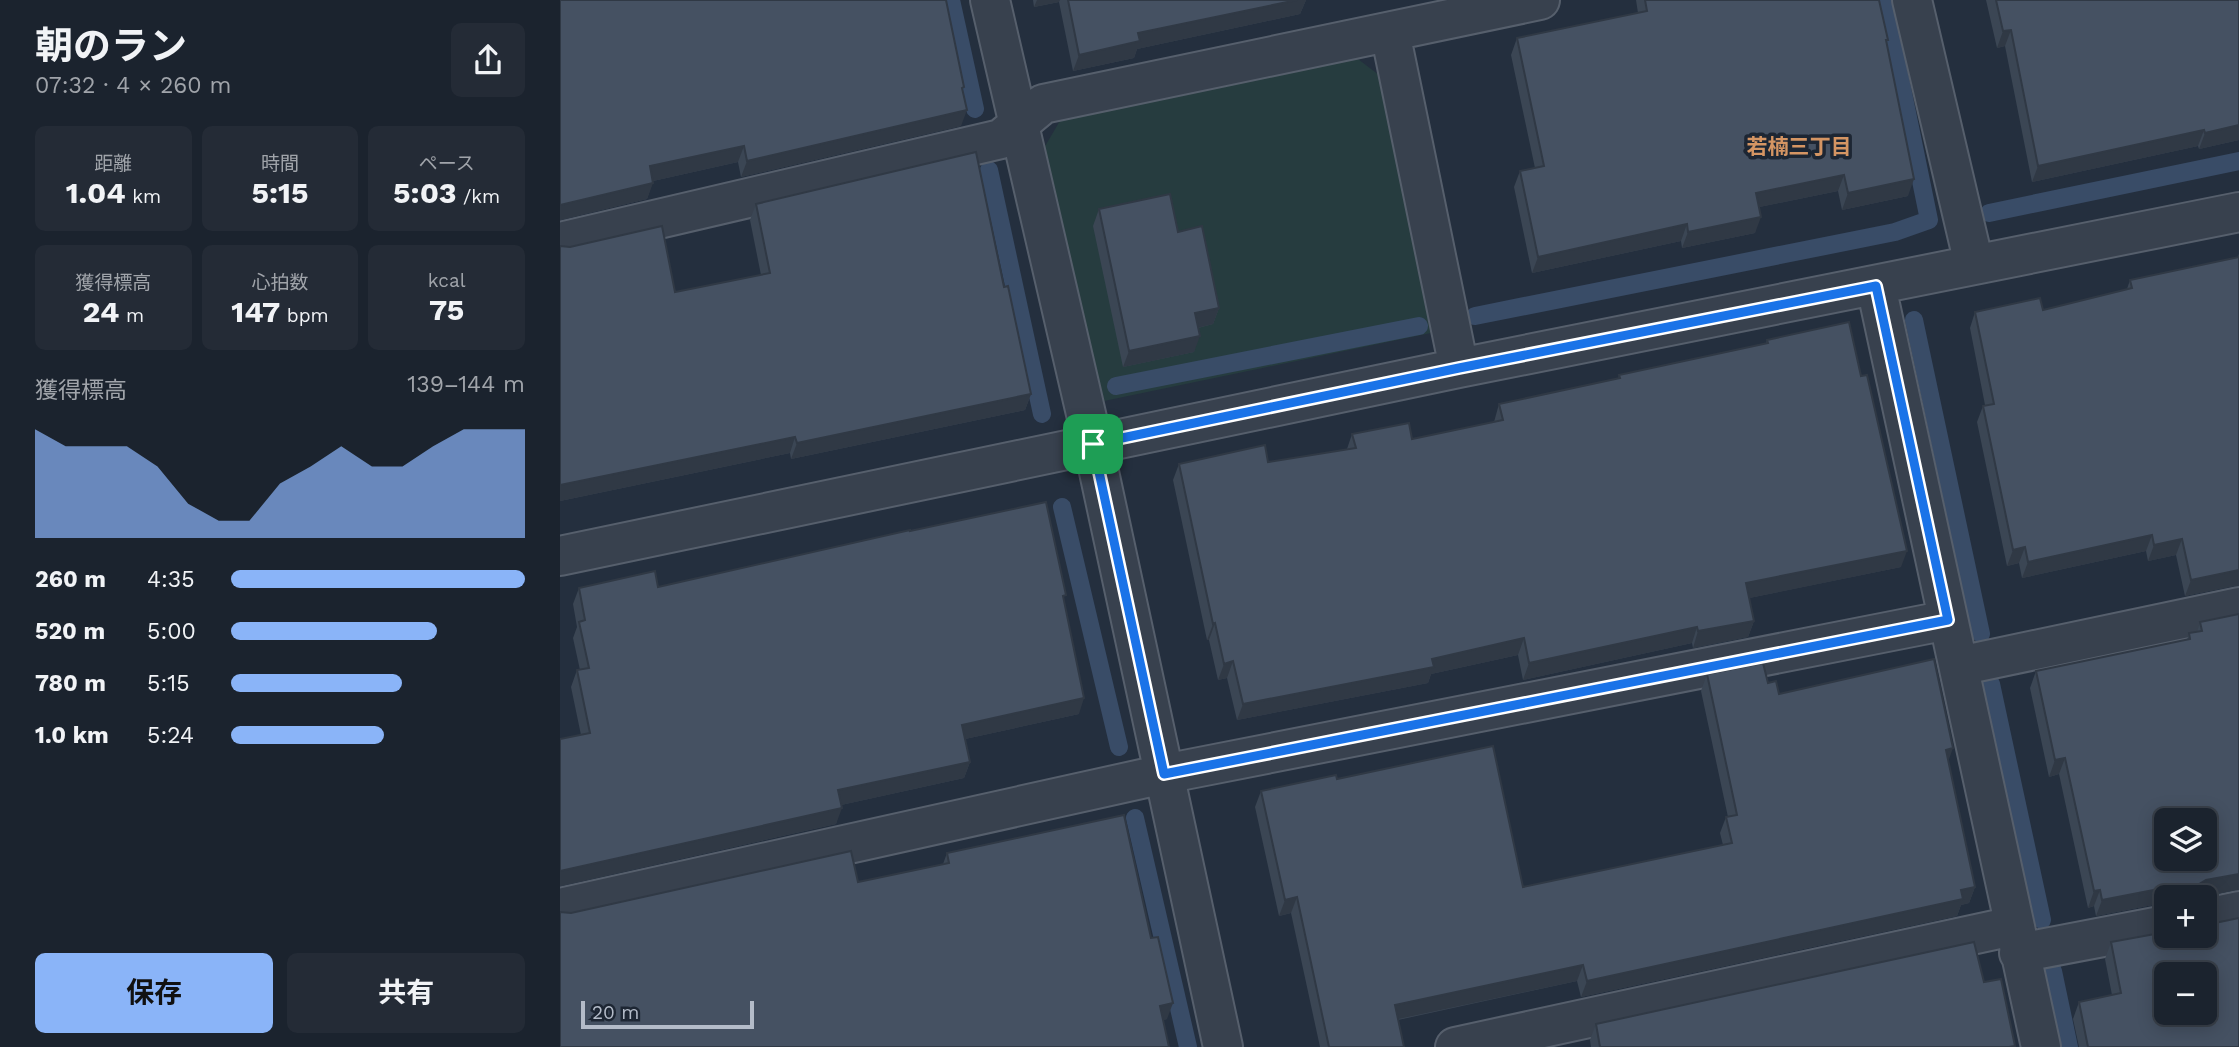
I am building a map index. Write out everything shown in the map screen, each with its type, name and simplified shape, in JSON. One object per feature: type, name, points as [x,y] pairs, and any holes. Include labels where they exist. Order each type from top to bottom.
[{"type":"street","points":[[990,0],[1093,444],[1223,1047]]},
{"type":"street","points":[[560,242],[1001,139],[1043,104],[1540,0]]},
{"type":"street","points":[[1912,0],[1974,264]]},
{"type":"street","points":[[1390,32],[1459,368]]},
{"type":"street","points":[[560,556],[1459,368],[2239,212]]},
{"type":"street","points":[[1876,286],[2041,1047]]},
{"type":"street","points":[[1959,666],[2239,607]]},
{"type":"street","points":[[560,908],[1164,774],[1948,620]]},
{"type":"street","points":[[2217,916],[2239,911]]},
{"type":"street","points":[[1455,1047],[2016,939],[2154,926]]},
{"type":"green space","points":[[1350,53],[1379,75],[1431,333],[1104,401],[1044,148],[1061,119]]},
{"type":"building","points":[[560,0],[946,0],[967,110],[747,161],[744,146],[650,166],[653,183],[560,205]]},
{"type":"building","points":[[1068,0],[1297,0],[1138,33],[1140,41],[1079,55]]},
{"type":"building","points":[[1645,0],[1879,0],[1914,179],[1848,193],[1844,175],[1756,193],[1761,217],[1688,232],[1687,224],[1538,257],[1520,171],[1544,166],[1517,38],[1647,11]]},
{"type":"building","points":[[1996,0],[2239,0],[2239,125],[2038,166],[2011,30],[2003,31]]},
{"type":"building","points":[[976,152],[1004,287],[1008,286],[1031,394],[797,443],[795,437],[560,485],[560,246],[570,247],[662,226],[675,292],[770,273],[756,204]]},
{"type":"building","points":[[1170,194],[1178,232],[1202,226],[1219,308],[1195,313],[1200,336],[1129,351],[1099,209]]},
{"type":"building","points":[[2239,257],[2239,570],[2191,580],[2182,539],[2154,545],[2152,535],[2028,562],[2025,547],[2013,550],[1983,406],[1994,404],[1975,312],[2040,298],[2043,310],[2132,288],[2130,280]]},
{"type":"building","points":[[1849,322],[1861,376],[1867,375],[1907,551],[1746,583],[1754,621],[1698,631],[1697,627],[1529,663],[1524,638],[1432,659],[1434,667],[1243,704],[1233,661],[1224,664],[1215,623],[1213,624],[1179,464],[1265,445],[1268,462],[1356,448],[1352,434],[1409,423],[1412,439],[1503,420],[1499,404],[1620,378],[1619,375],[1768,343],[1767,340]]},
{"type":"building","points":[[1046,502],[1084,698],[962,725],[970,762],[838,790],[842,808],[560,871],[560,739],[590,733],[577,670],[589,668],[579,622],[585,620],[579,588],[655,571],[658,587]]},
{"type":"building","points":[[2239,614],[2239,874],[2206,880],[2198,885],[2154,885],[2154,890],[2102,900],[2100,890],[2094,891],[2065,758],[2055,760],[2036,671],[2190,639],[2189,633],[2202,631],[2200,622]]},
{"type":"building","points":[[1934,659],[1953,748],[1946,750],[1975,887],[1961,890],[1963,899],[1587,981],[1583,965],[1395,1005],[1404,1047],[1329,1047],[1297,897],[1285,900],[1261,791],[1336,775],[1337,779],[1493,746],[1523,887],[1732,843],[1726,817],[1737,815],[1707,674],[1763,663],[1768,683],[1776,681],[1779,694]]},
{"type":"building","points":[[1124,815],[1151,938],[1158,937],[1173,1003],[1160,1006],[1169,1047],[560,1047],[560,912],[571,913],[851,851],[858,882],[949,863],[947,853]]},
{"type":"building","points":[[2239,918],[2239,1047],[2088,1047],[2079,1002],[2121,993],[2111,942],[2154,934],[2154,948],[2217,948],[2217,923]]},
{"type":"building","points":[[1974,942],[1984,982],[2001,979],[2015,1046],[1600,1047],[1596,1024]]},
{"type":"waterway","points":[[951,0],[975,109]]},
{"type":"waterway","points":[[1475,316],[1895,232],[1929,220],[1884,0]]},
{"type":"waterway","points":[[1989,213],[2239,161]]},
{"type":"waterway","points":[[989,170],[1042,414]]},
{"type":"waterway","points":[[1914,320],[1981,634]]},
{"type":"waterway","points":[[1116,386],[1419,326]]},
{"type":"waterway","points":[[1062,507],[1119,747]]},
{"type":"waterway","points":[[1991,684],[2042,920]]},
{"type":"waterway","points":[[1135,818],[1188,1047]]},
{"type":"waterway","points":[[2053,971],[2069,1047]]},
{"type":"district","name":"若楠三丁目","points":[[1799,146]]},
{"type":"route","points":[[1876,286],[1948,620],[1164,774],[1093,444],[1459,368],[1876,286]]}]
